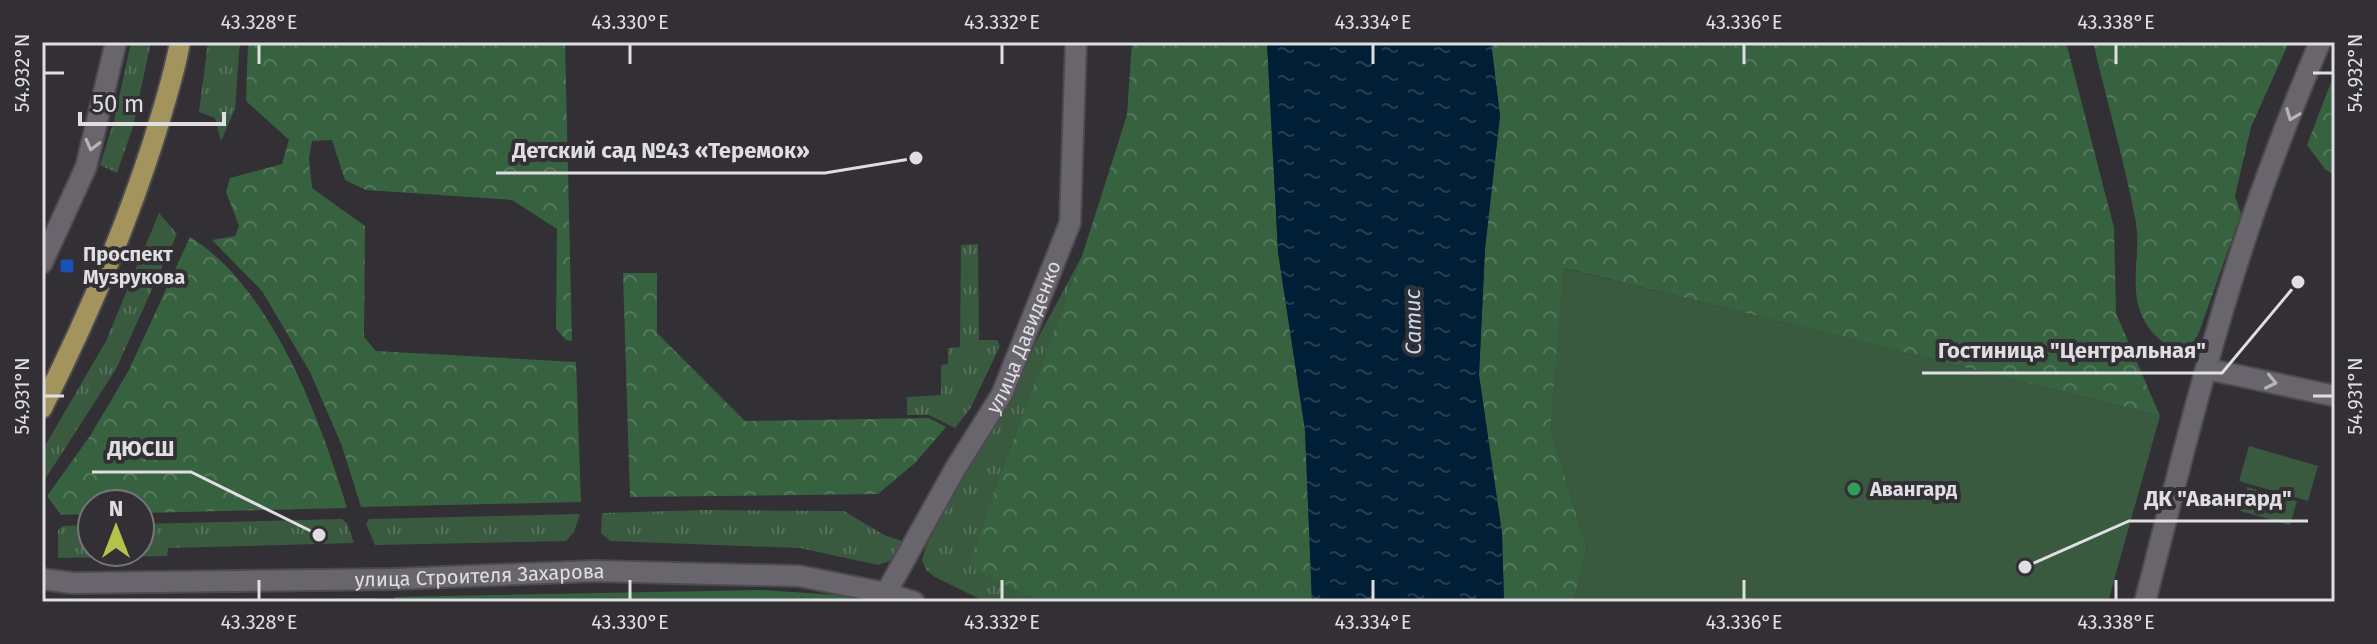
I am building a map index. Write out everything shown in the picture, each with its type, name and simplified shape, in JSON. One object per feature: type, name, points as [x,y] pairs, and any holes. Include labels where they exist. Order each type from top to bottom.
[{"type":"main road","points":[[42,408],[85,323],[137,194],[175,71],[180,42]]},
{"type":"street","points":[[42,263],[86,167],[116,42]]},
{"type":"street","name":"улица Давиденко","points":[[881,598],[1002,394],[1070,223],[1076,42]]},
{"type":"street","points":[[2145,602],[2233,281],[2256,208],[2320,42]]},
{"type":"street","points":[[2207,369],[2335,396]]},
{"type":"street","name":"улица Строителя Захарова","points":[[42,579],[73,583],[395,579],[609,572],[799,576],[881,598],[914,602]]},
{"type":"green space","points":[[131,42],[151,42],[133,127],[117,173],[100,165],[114,121]]},
{"type":"green space","points":[[208,42],[240,42],[235,109],[221,141],[215,118],[199,112]]},
{"type":"green space","points":[[248,42],[565,42],[572,341],[566,340],[556,329],[557,229],[512,200],[366,190],[345,180],[332,140],[312,141],[309,159],[312,188],[365,226],[364,337],[376,351],[576,362],[581,502],[361,507],[342,446],[310,372],[262,291],[212,240],[235,236],[239,226],[226,192],[230,178],[282,164],[289,140],[246,101]]},
{"type":"green space","points":[[1132,42],[1267,42],[1278,252],[1305,430],[1312,602],[1039,602],[969,566],[1082,256],[1127,115]]},
{"type":"green space","points":[[1491,42],[2066,42],[2114,228],[2116,313],[2160,416],[1564,268],[1551,428],[1587,550],[1574,602],[1504,602],[1502,533],[1479,375],[1485,249],[1500,116]]},
{"type":"green space","points":[[2093,42],[2289,42],[2251,127],[2235,196],[2241,214],[2198,335],[2189,348],[2173,347],[2155,335],[2138,305],[2136,223]]},
{"type":"green space","points":[[2335,72],[2335,176],[2325,169],[2307,145]]},
{"type":"green space","points":[[159,213],[177,234],[116,369],[42,484],[42,451],[106,341]]},
{"type":"green space","points":[[190,237],[219,259],[269,322],[308,397],[347,508],[156,513],[156,488],[76,488],[76,515],[61,515],[47,496],[90,436],[129,370]]},
{"type":"green space","points":[[978,244],[979,340],[997,340],[1000,346],[970,409],[955,428],[929,415],[907,415],[907,397],[941,395],[941,365],[948,364],[948,348],[960,347],[961,245]]},
{"type":"green space","points":[[1082,256],[992,496],[970,565],[1039,602],[986,602],[935,577],[926,570],[922,560],[926,546]]},
{"type":"green space","name":"Авангард","points":[[1563,268],[2160,416],[2108,602],[1574,602],[1587,550],[1551,428]]},
{"type":"green space","points":[[623,273],[657,273],[657,333],[745,421],[929,418],[946,427],[916,462],[878,494],[630,497]]},
{"type":"green space","points":[[2249,446],[2318,466],[2308,501],[2239,481]]},
{"type":"green space","points":[[2247,487],[2297,501],[2290,525],[2240,511]]},
{"type":"green space","points":[[844,511],[884,535],[902,541],[890,561],[878,565],[800,548],[610,541],[601,533],[602,513]]},
{"type":"green space","points":[[580,514],[574,532],[566,541],[375,545],[366,524],[369,519]]},
{"type":"green space","points":[[342,519],[347,523],[354,543],[168,548],[167,556],[156,556],[156,524]]},
{"type":"green space","points":[[63,526],[76,526],[76,558],[58,558],[58,530]]},
{"type":"green space","points":[[761,590],[866,597],[858,602],[397,602],[394,597]]},
{"type":"green space","points":[[375,598],[376,602],[164,602]]},
{"type":"water","name":"Сатис","points":[[1267,42],[1491,42],[1500,116],[1485,249],[1479,375],[1502,533],[1504,602],[1312,602],[1305,430],[1278,252]]},
{"type":"place","name":"Детский сад №43 «Теремок»","points":[[916,158]]},
{"type":"place","name":"Проспект Музрукова","points":[[67,266]]},
{"type":"place","name":"Гостиница \"Центральная\"","points":[[2298,282]]},
{"type":"place","name":"Авангард","points":[[1854,489]]},
{"type":"place","name":"ДЮСШ","points":[[319,535]]},
{"type":"place","name":"ДК \"Авангард\"","points":[[2025,567]]}]
